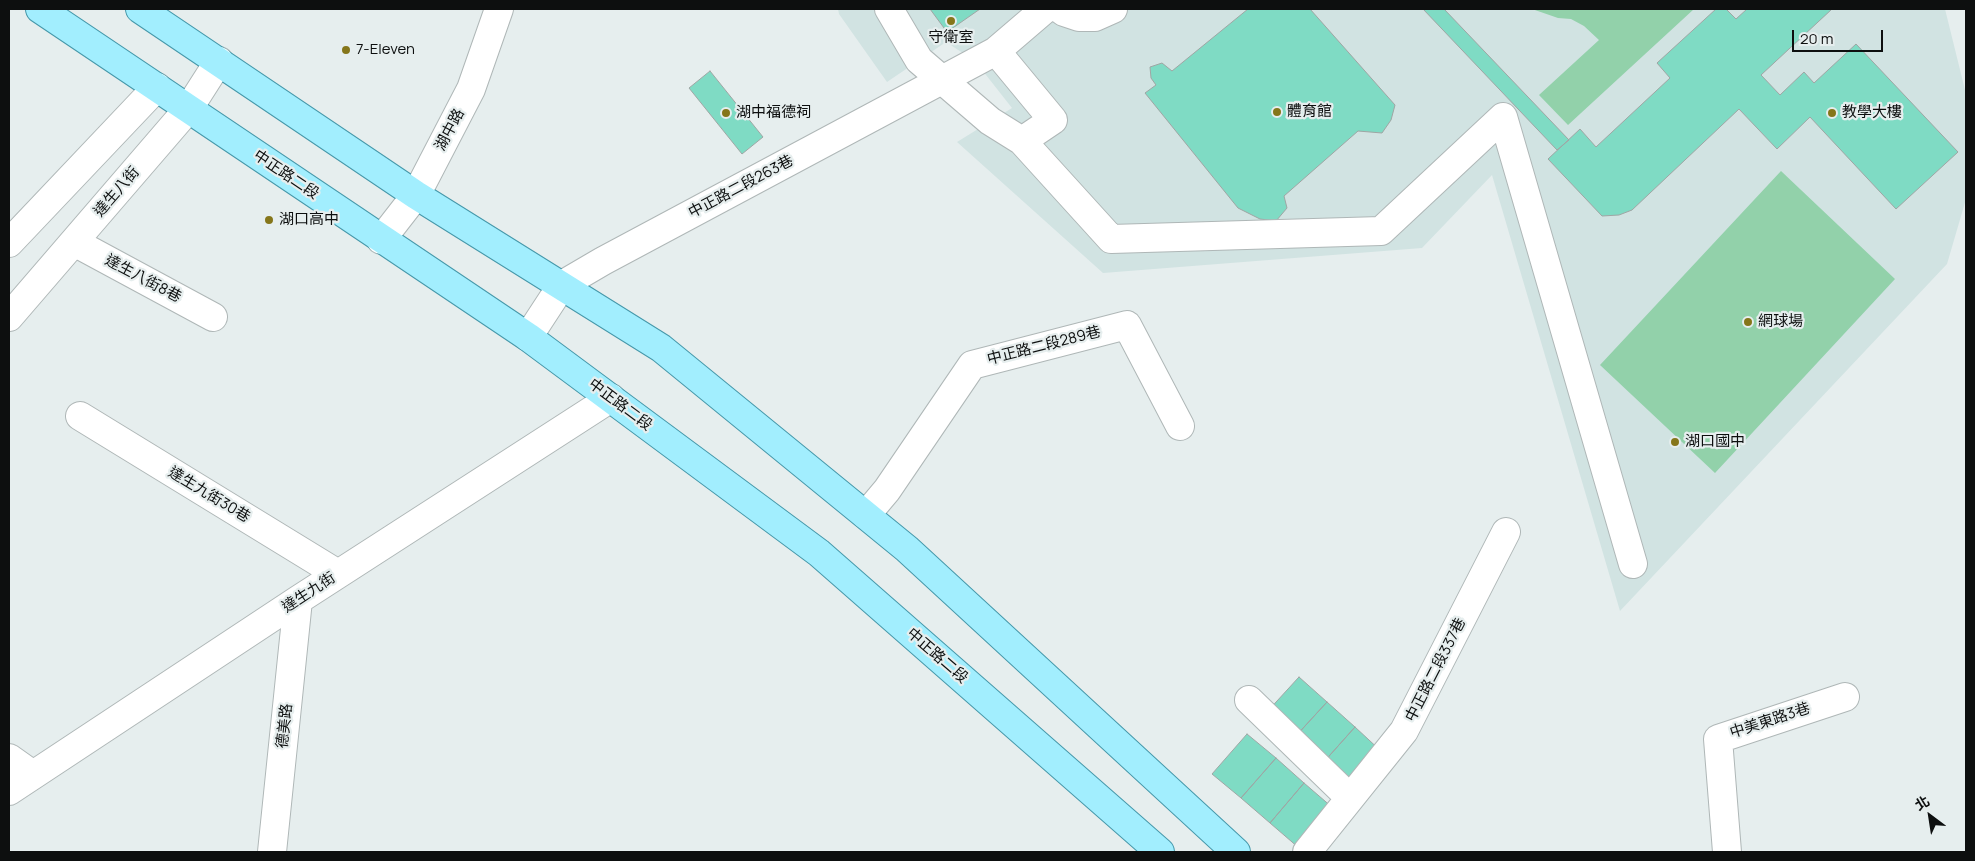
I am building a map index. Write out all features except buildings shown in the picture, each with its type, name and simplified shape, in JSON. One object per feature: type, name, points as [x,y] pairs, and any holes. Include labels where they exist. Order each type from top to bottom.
[{"type":"main road","name":"中正路二段","points":[[40,9],[528,337],[819,552],[1160,852]]},
{"type":"main road","points":[[140,9],[416,195],[661,348],[907,549],[1236,852]]},
{"type":"street","name":"湖中路","points":[[381,240],[416,195],[471,90],[499,9]]},
{"type":"street","points":[[889,9],[919,60],[990,121],[1022,141],[1110,239],[1381,230],[1503,117],[1634,564]]},
{"type":"street","name":"中正路二段263巷","points":[[528,337],[562,285],[603,261],[986,56],[1045,9]]},
{"type":"street","points":[[1060,9],[1079,17],[1094,17],[1113,9]]},
{"type":"street","points":[[986,56],[1053,120],[1022,141]]},
{"type":"street","name":"達生八街","points":[[9,317],[189,108],[219,61]]},
{"type":"street","points":[[9,243],[158,87]]},
{"type":"street","name":"達生八街8巷","points":[[74,242],[213,317]]},
{"type":"street","name":"中正路二段289巷","points":[[866,516],[887,490],[972,365],[1127,325],[1180,426]]},
{"type":"street","name":"達生九街","points":[[9,791],[298,600],[611,398]]},
{"type":"street","name":"達生九街30巷","points":[[80,416],[338,574]]},
{"type":"street","name":"中正路二段337巷","points":[[1307,852],[1404,731],[1506,532]]},
{"type":"street","name":"德美路","points":[[272,852],[298,600]]},
{"type":"street","name":"中美東路3巷","points":[[1727,852],[1718,738],[1845,697]]},
{"type":"street","points":[[1249,700],[1350,798]]},
{"type":"street","points":[[9,758],[33,775]]},
{"type":"shaded area","name":"湖口國中","points":[[838,9],[1945,9],[1966,94],[1966,199],[1947,264],[1620,611],[1492,175],[1422,248],[1103,273],[957,142],[1012,108],[975,61],[946,42],[887,82],[839,14]]},
{"type":"green space","points":[[1532,9],[1694,9],[1568,125],[1539,95],[1599,40],[1584,26],[1571,19],[1558,18]]},
{"type":"green space","name":"網球場","points":[[1781,171],[1895,279],[1715,473],[1600,365]]},
{"type":"place","name":"守衛室","points":[[951,21]]},
{"type":"place","name":"7-Eleven","points":[[346,50]]},
{"type":"place","name":"體育館","points":[[1277,112]]},
{"type":"place","name":"湖中福德祠","points":[[726,113]]},
{"type":"place","name":"教學大樓","points":[[1832,113]]},
{"type":"place","name":"湖口高中","points":[[269,220]]},
{"type":"place","name":"網球場","points":[[1748,322]]},
{"type":"place","name":"湖口國中","points":[[1675,442]]}]
